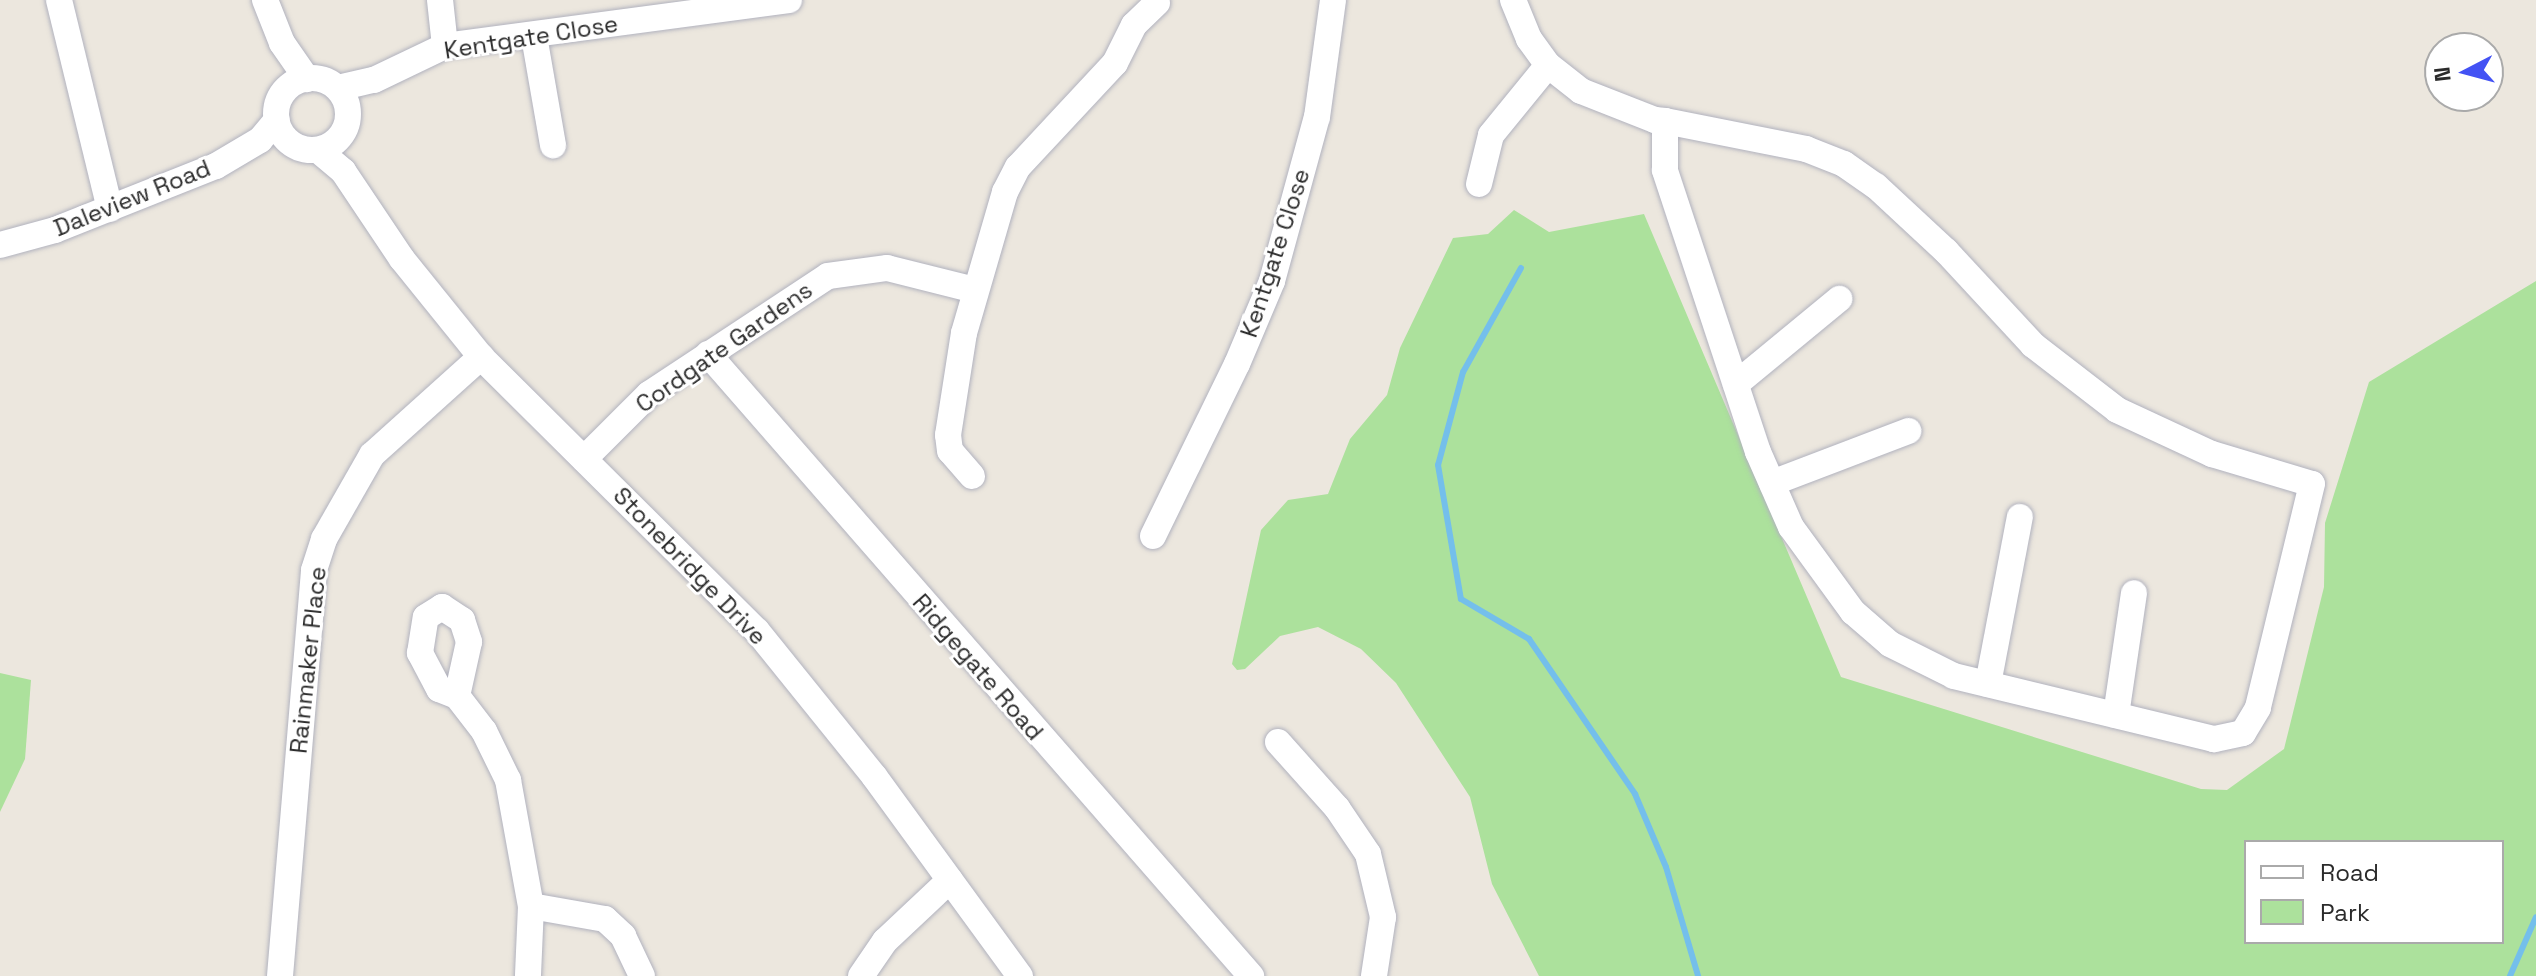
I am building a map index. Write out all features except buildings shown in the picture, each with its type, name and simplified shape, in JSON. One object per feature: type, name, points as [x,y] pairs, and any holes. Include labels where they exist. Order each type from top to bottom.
[{"type":"street","points":[[59,0],[110,209]]},
{"type":"street","points":[[265,0],[297,84]]},
{"type":"street","points":[[440,0],[445,46]]},
{"type":"street","name":"Kentgate Close","points":[[343,98],[445,46],[789,0]]},
{"type":"street","name":"Kentgate Close","points":[[1153,536],[1272,281],[1317,117],[1333,0]]},
{"type":"street","points":[[1513,0],[1529,39],[1548,65],[1581,91],[1617,109],[1806,149],[1844,164],[1876,186],[1946,251],[2033,345],[2117,410],[2212,454],[2312,484],[2252,723],[2243,733],[2214,739],[1988,684],[1923,663],[1853,612],[1791,527],[1772,483],[1665,170],[1665,121]]},
{"type":"street","points":[[972,476],[950,451],[948,435],[964,333],[1011,178],[1115,63],[1134,25],[1157,3]]},
{"type":"street","points":[[534,36],[553,145]]},
{"type":"street","points":[[1479,184],[1491,135],[1548,65]]},
{"type":"street","points":[[323,80],[343,98],[328,145],[275,134],[278,103],[297,84],[323,80]]},
{"type":"street","name":"Daleview Road","points":[[0,245],[110,209],[216,166],[275,134]]},
{"type":"street","name":"Stonebridge Drive","points":[[328,145],[402,259],[481,357],[757,631],[950,880],[1020,976]]},
{"type":"street","name":"Cordgate Gardens","points":[[584,459],[649,394],[809,286],[844,271],[910,271],[975,290]]},
{"type":"street","points":[[1736,384],[1839,299]]},
{"type":"street","name":"Ridgegate Road","points":[[708,354],[1251,976]]},
{"type":"street","name":"Rainmaker Place","points":[[280,976],[314,570],[324,539],[372,455],[481,357]]},
{"type":"street","points":[[1772,483],[1908,431]]},
{"type":"street","points":[[1988,684],[2020,517]]},
{"type":"street","points":[[2116,715],[2134,593]]},
{"type":"street","points":[[457,696],[484,731],[508,780],[531,906],[528,976]]},
{"type":"street","points":[[1278,742],[1337,808],[1368,854],[1383,917],[1374,976]]},
{"type":"street","points":[[861,976],[885,941],[950,880]]},
{"type":"street","points":[[531,906],[605,919],[623,936],[642,976]]},
{"type":"green space","points":[[1514,210],[1549,232],[1644,214],[1841,677],[2201,789],[2227,790],[2284,749],[2324,587],[2325,523],[2369,382],[2536,281],[2536,976],[1539,976],[1492,884],[1470,797],[1396,683],[1361,649],[1318,627],[1280,636],[1245,669],[1237,670],[1232,664],[1261,530],[1288,500],[1328,494],[1350,439],[1387,395],[1400,348],[1453,238],[1488,234]]},
{"type":"green space","points":[[0,673],[31,680],[25,759],[0,812]]},
{"type":"waterway","points":[[1521,268],[1463,372],[1438,465],[1461,599],[1529,639],[1635,794],[1666,867],[1698,976]]},
{"type":"waterway","points":[[2510,976],[2536,917]]}]
